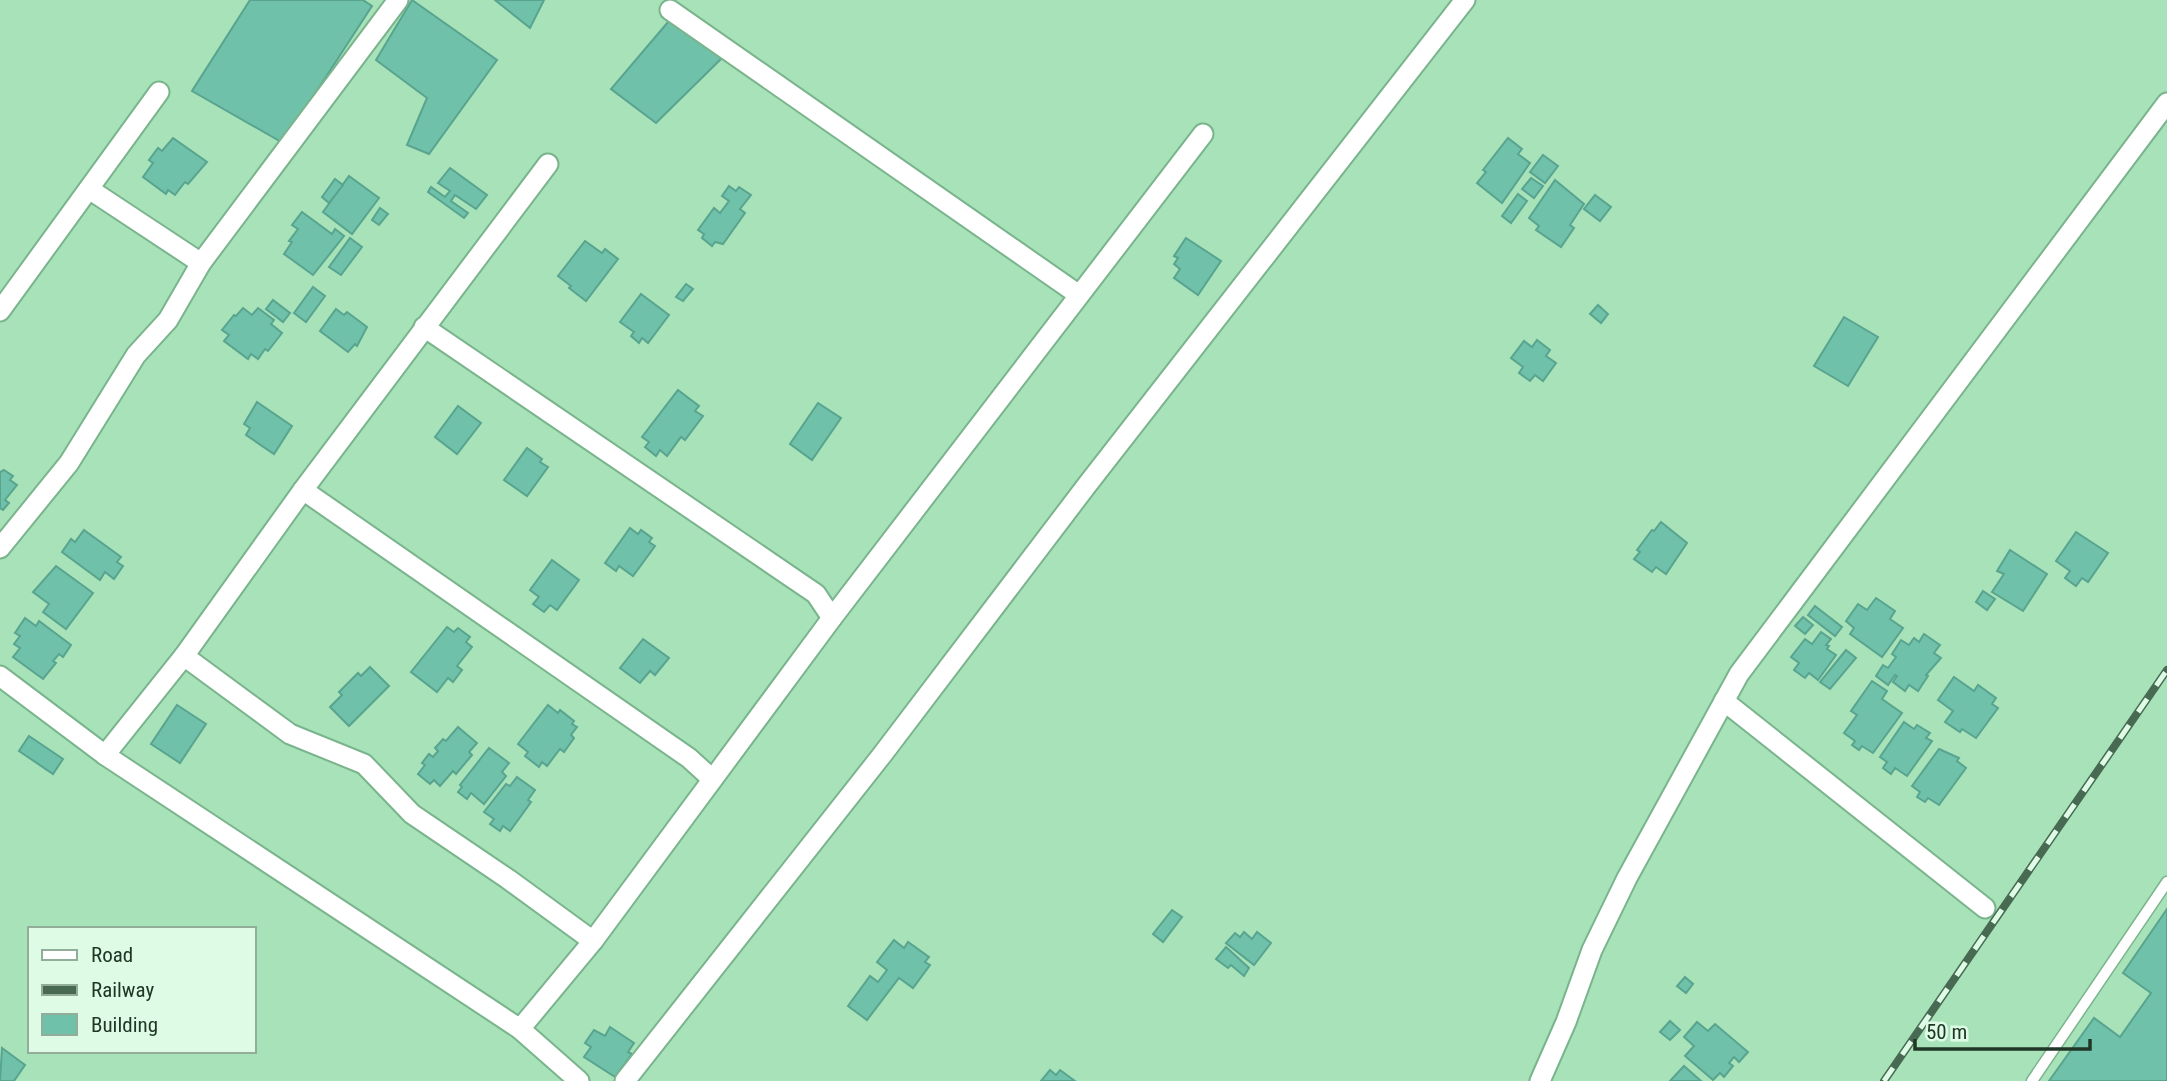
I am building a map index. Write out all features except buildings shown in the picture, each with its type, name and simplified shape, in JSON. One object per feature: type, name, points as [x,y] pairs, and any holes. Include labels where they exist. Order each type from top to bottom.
[{"type":"street","points":[[0,548],[69,463],[136,355],[168,320],[201,263],[398,0]]},
{"type":"street","points":[[625,1081],[883,755],[1087,485],[1465,0]]},
{"type":"street","points":[[670,10],[1079,295]]},
{"type":"street","points":[[0,311],[159,92]]},
{"type":"street","points":[[1540,1081],[1598,937],[1627,878],[1739,674],[2167,103]]},
{"type":"street","points":[[520,1029],[593,941],[832,618],[1203,134]]},
{"type":"street","points":[[105,755],[184,656],[303,490],[548,164]]},
{"type":"street","points":[[89,189],[201,263]]},
{"type":"street","points":[[424,327],[816,594],[832,618]]},
{"type":"street","points":[[303,490],[689,758],[712,779]]},
{"type":"street","points":[[184,656],[290,734],[364,764],[412,814],[593,941]]},
{"type":"street","points":[[0,676],[105,755],[520,1029],[579,1081]]},
{"type":"street","points":[[1724,701],[1985,908]]},
{"type":"lane","points":[[2032,1081],[2167,882]]},
{"type":"railway","points":[[1884,1081],[2167,670]]}]
